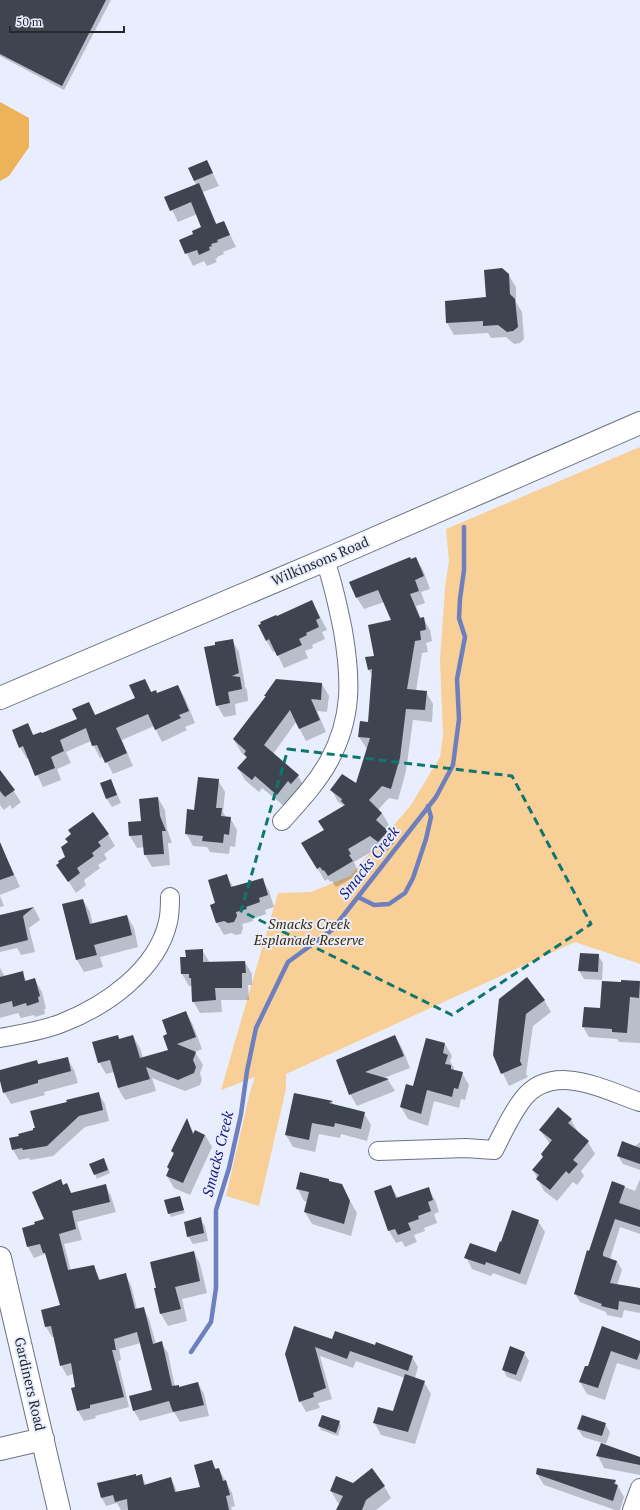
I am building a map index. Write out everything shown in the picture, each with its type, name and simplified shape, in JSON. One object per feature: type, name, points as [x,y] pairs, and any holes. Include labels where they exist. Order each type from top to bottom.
[{"type":"street","name":"Wilkinsons Road","points":[[0,698],[325,560],[640,423]]},
{"type":"street","points":[[282,821],[317,780],[329,762],[338,744],[348,711],[348,658],[337,598],[325,560]]},
{"type":"street","points":[[0,1038],[61,1024],[83,1014],[105,1001],[129,983],[144,967],[161,941],[168,921],[170,897]]},
{"type":"street","points":[[378,1151],[466,1148],[494,1150],[515,1111],[524,1098],[534,1088],[547,1082],[571,1080],[585,1083],[640,1102]]},
{"type":"street","name":"Gardiners Road","points":[[0,1258],[60,1510]]},
{"type":"street","points":[[0,1449],[43,1439]]},
{"type":"street","points":[[632,1510],[640,1488]]},
{"type":"highlighted area","points":[[288,749],[512,776],[591,924],[452,1015],[241,911]]},
{"type":"green space","name":"Smacks Creek Esplanade Reserve","points":[[640,447],[640,964],[575,942],[286,1074],[286,1089],[259,1206],[226,1196],[250,1092],[255,1077],[221,1090],[278,893],[311,892],[350,876],[411,805],[440,757],[443,736],[440,660],[445,588],[449,561],[446,529]]},
{"type":"shaded area","points":[[0,102],[29,118],[29,147],[9,176],[0,181]]},
{"type":"building","points":[[0,0],[106,0],[62,86],[0,54]]},
{"type":"building","points":[[207,160],[213,173],[194,181],[188,168]]},
{"type":"building","points":[[199,183],[216,224],[224,221],[230,235],[217,240],[218,242],[211,244],[212,246],[209,247],[210,250],[199,255],[197,250],[185,254],[179,240],[193,234],[192,231],[201,227],[191,202],[170,211],[164,197]]},
{"type":"building","points":[[502,268],[509,274],[510,294],[515,299],[518,327],[513,331],[507,332],[498,325],[483,326],[483,321],[446,323],[445,301],[486,297],[484,270]]},
{"type":"building","points":[[410,557],[411,559],[416,557],[424,576],[415,580],[419,591],[410,594],[420,618],[424,617],[426,629],[420,631],[421,640],[415,641],[407,689],[427,691],[425,710],[406,709],[400,758],[391,789],[382,786],[369,800],[382,813],[376,820],[388,831],[378,842],[370,836],[348,849],[351,854],[349,855],[353,861],[328,876],[320,867],[317,869],[301,843],[324,830],[318,821],[345,805],[341,801],[342,799],[330,790],[342,774],[356,783],[370,738],[358,737],[360,721],[368,722],[372,669],[368,670],[365,657],[374,656],[368,625],[391,620],[378,590],[356,598],[349,582]]},
{"type":"building","points":[[312,600],[320,618],[316,620],[319,627],[306,633],[307,635],[299,639],[302,645],[277,656],[269,639],[266,641],[258,625],[261,624],[260,622]]},
{"type":"building","points":[[233,639],[239,673],[232,676],[240,677],[242,689],[228,692],[230,703],[216,706],[204,647],[215,645],[215,642]]},
{"type":"building","points":[[145,679],[151,692],[156,690],[157,693],[178,685],[189,711],[179,715],[181,718],[155,730],[148,714],[116,728],[127,753],[105,763],[97,745],[92,746],[86,728],[60,740],[64,751],[51,757],[55,768],[35,776],[23,746],[19,748],[12,730],[28,723],[33,735],[42,733],[77,719],[72,709],[89,702],[95,715],[135,698],[129,685]]},
{"type":"building","points":[[276,679],[322,683],[321,700],[311,699],[320,720],[299,729],[290,710],[264,745],[299,775],[291,784],[288,781],[277,795],[255,776],[252,780],[237,768],[247,757],[244,754],[246,751],[233,739],[266,696],[264,696]]},
{"type":"building","points":[[0,770],[15,790],[5,797],[0,791]]},
{"type":"building","points":[[198,777],[219,779],[216,808],[222,808],[221,816],[231,817],[229,835],[224,834],[223,843],[202,841],[203,836],[185,834],[187,809],[194,810]]},
{"type":"building","points":[[111,779],[117,795],[106,799],[100,783]]},
{"type":"building","points":[[158,797],[160,816],[166,831],[162,831],[164,854],[144,855],[142,835],[129,836],[128,822],[141,821],[139,799]]},
{"type":"building","points":[[93,812],[109,834],[98,842],[101,846],[92,853],[94,856],[77,868],[80,873],[68,882],[56,865],[59,863],[58,861],[65,857],[61,847],[68,842],[65,839],[71,834],[68,830]]},
{"type":"building","points":[[0,842],[14,875],[0,880]]},
{"type":"building","points":[[227,874],[231,887],[263,878],[268,895],[259,898],[260,902],[246,907],[247,909],[236,912],[237,916],[234,922],[228,923],[224,921],[216,923],[210,905],[215,903],[208,880]]},
{"type":"building","points":[[83,899],[90,924],[127,915],[132,935],[94,945],[97,955],[76,960],[62,904]]},
{"type":"building","points":[[34,907],[23,916],[28,940],[0,947],[0,915]]},
{"type":"building","points":[[203,949],[203,962],[245,961],[246,973],[242,973],[242,988],[215,988],[216,1000],[192,1002],[191,978],[189,978],[189,974],[181,974],[180,957],[186,957],[185,950]]},
{"type":"building","points":[[580,953],[599,954],[598,972],[578,971]]},
{"type":"building","points":[[23,971],[25,981],[35,978],[40,996],[38,997],[39,1002],[27,1006],[26,1003],[13,1007],[12,1001],[0,1004],[0,977]]},
{"type":"building","points":[[527,977],[545,1000],[526,1014],[520,1061],[522,1065],[501,1074],[493,1055],[499,999]]},
{"type":"building","points":[[621,980],[640,981],[639,998],[630,997],[627,1033],[612,1032],[612,1029],[582,1027],[584,1007],[600,1008],[602,981],[621,982]]},
{"type":"building","points":[[186,1011],[196,1037],[177,1044],[196,1052],[193,1060],[196,1067],[194,1073],[178,1080],[146,1067],[150,1079],[118,1088],[110,1060],[98,1063],[92,1042],[118,1035],[119,1039],[133,1035],[140,1058],[168,1050],[163,1036],[167,1034],[162,1020]]},
{"type":"building","points":[[395,1035],[404,1056],[365,1072],[389,1079],[349,1095],[336,1060]]},
{"type":"building","points":[[426,1038],[445,1043],[443,1053],[448,1055],[445,1064],[451,1065],[451,1069],[463,1072],[458,1089],[454,1088],[452,1097],[427,1090],[421,1114],[400,1107],[406,1084],[413,1086]]},
{"type":"building","points":[[68,1057],[71,1071],[38,1080],[38,1083],[3,1093],[0,1081],[0,1070],[37,1060],[38,1064]]},
{"type":"building","points":[[99,1092],[103,1110],[79,1116],[47,1146],[23,1150],[22,1148],[12,1150],[9,1138],[19,1136],[18,1134],[33,1130],[33,1128],[35,1128],[30,1111]]},
{"type":"building","points":[[294,1093],[333,1101],[329,1103],[365,1112],[361,1129],[335,1123],[334,1127],[312,1123],[309,1140],[285,1135]]},
{"type":"building","points":[[558,1107],[572,1119],[568,1123],[589,1141],[573,1160],[578,1164],[569,1174],[566,1171],[550,1190],[536,1179],[539,1175],[532,1170],[543,1157],[541,1154],[552,1140],[539,1130]]},
{"type":"building","points":[[187,1118],[193,1134],[195,1130],[205,1135],[183,1183],[166,1176],[169,1169],[167,1167],[174,1153],[171,1151]]},
{"type":"building","points":[[622,1141],[640,1148],[640,1164],[617,1156]]},
{"type":"building","points":[[104,1158],[108,1170],[94,1175],[89,1164]]},
{"type":"building","points":[[300,1172],[329,1179],[329,1181],[342,1184],[350,1201],[344,1224],[304,1212],[309,1192],[296,1189]]},
{"type":"building","points":[[61,1179],[63,1185],[67,1183],[71,1193],[106,1184],[110,1202],[72,1211],[76,1229],[59,1234],[68,1270],[94,1265],[99,1280],[126,1273],[135,1309],[144,1307],[153,1344],[162,1341],[172,1386],[179,1385],[179,1387],[198,1382],[204,1405],[173,1412],[169,1401],[133,1411],[129,1396],[152,1390],[137,1332],[114,1339],[116,1350],[112,1350],[124,1397],[90,1405],[90,1408],[77,1411],[71,1388],[75,1387],[71,1363],[60,1366],[51,1326],[45,1327],[41,1310],[60,1305],[45,1253],[43,1253],[40,1244],[27,1247],[22,1228],[35,1224],[34,1222],[44,1219],[32,1192]]},
{"type":"building","points":[[612,1181],[625,1186],[619,1203],[640,1210],[640,1227],[615,1219],[603,1253],[603,1256],[617,1261],[610,1283],[640,1288],[640,1305],[619,1301],[618,1310],[601,1306],[602,1304],[574,1294],[587,1250],[589,1251]]},
{"type":"building","points":[[391,1185],[396,1198],[429,1187],[433,1200],[428,1202],[431,1211],[418,1216],[419,1219],[408,1223],[411,1230],[398,1235],[395,1229],[388,1231],[374,1191]]},
{"type":"building","points":[[180,1196],[184,1210],[168,1214],[164,1200]]},
{"type":"building","points":[[512,1210],[539,1220],[520,1274],[486,1262],[485,1265],[464,1258],[470,1243],[496,1252]]},
{"type":"building","points":[[201,1217],[204,1233],[187,1237],[184,1222]]},
{"type":"building","points":[[194,1251],[200,1281],[175,1287],[181,1309],[160,1314],[150,1262]]},
{"type":"building","points":[[294,1326],[332,1339],[335,1331],[375,1345],[376,1342],[413,1356],[408,1371],[350,1351],[347,1359],[315,1347],[326,1388],[313,1393],[314,1397],[299,1402],[285,1354]]},
{"type":"building","points":[[602,1326],[640,1341],[640,1352],[637,1360],[611,1351],[598,1388],[579,1382],[585,1366],[588,1366]]},
{"type":"building","points":[[510,1346],[525,1352],[516,1375],[502,1370]]},
{"type":"building","points":[[405,1374],[425,1381],[408,1432],[373,1423],[378,1407],[393,1411]]},
{"type":"building","points":[[322,1415],[340,1421],[336,1433],[318,1426]]},
{"type":"building","points":[[582,1415],[606,1423],[602,1436],[577,1429]]},
{"type":"building","points":[[601,1443],[640,1457],[640,1465],[596,1456]]},
{"type":"building","points":[[212,1460],[215,1469],[219,1468],[223,1481],[226,1480],[230,1495],[226,1496],[229,1510],[128,1510],[127,1499],[115,1502],[113,1495],[101,1498],[97,1483],[136,1474],[136,1476],[142,1474],[144,1485],[171,1477],[175,1492],[200,1487],[194,1465]]},
{"type":"building","points":[[372,1468],[385,1486],[366,1500],[362,1510],[336,1510],[343,1496],[330,1491],[336,1476],[353,1483]]},
{"type":"building","points":[[537,1468],[616,1480],[614,1484],[618,1485],[613,1501],[536,1474]]},
{"type":"waterway","name":"Smacks Creek","points":[[191,1352],[211,1322],[216,1288],[216,1210],[229,1168],[241,1114],[247,1071],[256,1028],[288,962],[332,930],[436,797],[453,765],[459,719],[457,679],[465,637],[459,618],[464,570],[464,527]]},
{"type":"waterway","points":[[358,897],[374,905],[389,904],[405,893],[413,878],[426,839],[431,817],[428,806]]}]
